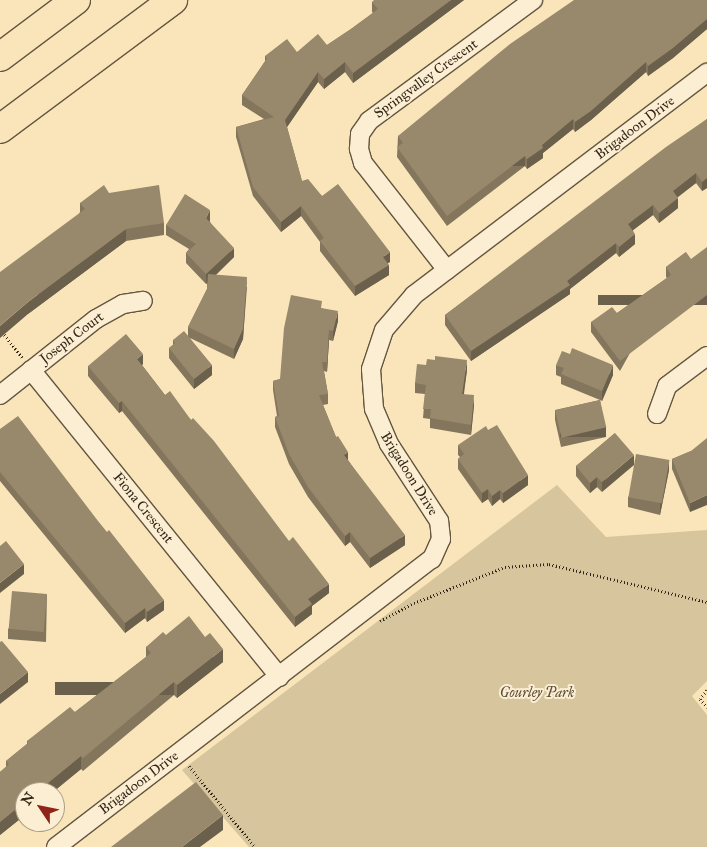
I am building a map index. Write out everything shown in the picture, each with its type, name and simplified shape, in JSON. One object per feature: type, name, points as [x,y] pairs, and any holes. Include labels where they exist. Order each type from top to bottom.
[{"type":"highway","points":[[0,56],[76,0]]},
{"type":"highway","points":[[0,129],[173,0]]},
{"type":"street","name":"Springvalley Crescent","points":[[447,270],[363,163],[359,149],[360,134],[369,120],[533,0]]},
{"type":"street","name":"Brigadoon Drive","points":[[56,847],[424,567],[440,544],[440,527],[437,516],[378,422],[370,383],[374,355],[391,318],[406,301],[707,73]]},
{"type":"street","name":"Joseph Court","points":[[31,370],[104,313],[123,304],[143,301]]},
{"type":"street","points":[[657,414],[667,386],[707,356]]},
{"type":"street","points":[[0,395],[31,370]]},
{"type":"street","name":"Fiona Crescent","points":[[31,370],[280,677]]},
{"type":"path","points":[[0,329],[31,370]]},
{"type":"path","points":[[370,609],[381,622],[414,603],[505,567],[549,564],[707,602]]},
{"type":"path","points":[[707,690],[700,699],[707,707]]},
{"type":"path","points":[[178,753],[255,847]]},
{"type":"green space","name":"Gourley Park","points":[[557,485],[606,537],[707,530],[707,681],[692,696],[707,715],[707,847],[249,847],[182,770]]},
{"type":"building","points":[[374,0],[451,0],[353,73],[345,62],[324,79],[318,72],[285,120],[302,181],[308,179],[322,196],[338,184],[390,252],[383,257],[389,265],[355,286],[320,241],[324,238],[301,206],[281,222],[253,187],[236,127],[274,117],[242,95],[267,58],[265,56],[287,39],[297,52],[318,34],[327,45],[378,9],[372,2]]},
{"type":"building","points":[[574,0],[707,0],[707,19],[648,66],[646,62],[591,111],[575,122],[573,119],[542,145],[543,148],[527,159],[525,156],[447,216],[397,147],[403,143],[398,136],[510,44]]},
{"type":"building","points":[[707,119],[707,178],[702,182],[696,173],[673,191],[678,198],[659,213],[653,205],[628,224],[635,234],[619,247],[616,243],[567,281],[570,285],[471,351],[445,315],[666,147]]},
{"type":"building","points":[[104,185],[109,193],[159,185],[164,223],[126,229],[28,302],[0,326],[0,272],[85,209],[80,203]]},
{"type":"building","points":[[185,194],[210,210],[206,218],[234,248],[206,274],[186,253],[196,244],[166,225]]},
{"type":"building","points":[[707,247],[707,295],[620,361],[591,322],[612,307],[617,313],[671,275],[666,267],[686,252],[691,259]]},
{"type":"building","points":[[208,274],[247,277],[243,329],[234,349],[188,327],[207,289]]},
{"type":"building","points":[[291,295],[322,301],[321,308],[338,311],[333,331],[329,330],[327,362],[322,362],[328,394],[319,395],[336,437],[338,436],[348,452],[344,455],[405,535],[370,558],[350,532],[345,536],[308,487],[289,454],[275,417],[279,416],[273,381],[280,379],[284,328]]},
{"type":"building","points":[[184,331],[212,365],[194,379],[169,348],[175,343],[173,340]]},
{"type":"building","points":[[126,334],[143,354],[137,359],[165,395],[170,391],[191,420],[193,418],[214,441],[289,541],[293,537],[329,584],[308,599],[312,604],[295,617],[122,401],[119,403],[88,366]]},
{"type":"building","points":[[572,348],[613,365],[602,391],[561,374],[564,368],[556,365],[562,351],[570,354]]},
{"type":"building","points":[[435,356],[467,360],[462,394],[474,395],[471,425],[430,418],[431,409],[423,409],[426,385],[415,383],[417,364],[426,365],[427,359],[435,360]]},
{"type":"building","points":[[600,400],[606,427],[561,438],[555,410]]},
{"type":"building","points":[[18,416],[98,521],[107,532],[109,530],[164,600],[147,612],[145,608],[125,623],[0,472],[0,429]]},
{"type":"building","points":[[497,425],[528,475],[503,493],[500,490],[492,496],[488,489],[482,493],[458,459],[464,454],[458,445],[486,426],[488,430]]},
{"type":"building","points":[[615,433],[634,455],[602,482],[597,477],[590,483],[576,466]]},
{"type":"building","points":[[707,438],[707,495],[690,503],[672,459],[691,451]]},
{"type":"building","points":[[636,454],[669,460],[662,503],[628,497]]},
{"type":"building","points":[[6,541],[24,564],[0,583],[0,546]]},
{"type":"building","points":[[12,591],[47,594],[44,632],[9,629]]},
{"type":"building","points":[[189,616],[205,637],[210,633],[223,649],[177,685],[174,682],[83,758],[81,756],[49,782],[15,782],[15,810],[0,822],[0,772],[9,764],[6,761],[28,743],[27,741],[70,707],[75,712],[151,653],[146,647],[163,632],[166,635]]},
{"type":"building","points":[[2,641],[28,672],[0,694],[0,642]]},
{"type":"building","points":[[196,782],[223,815],[182,847],[111,847]]}]
